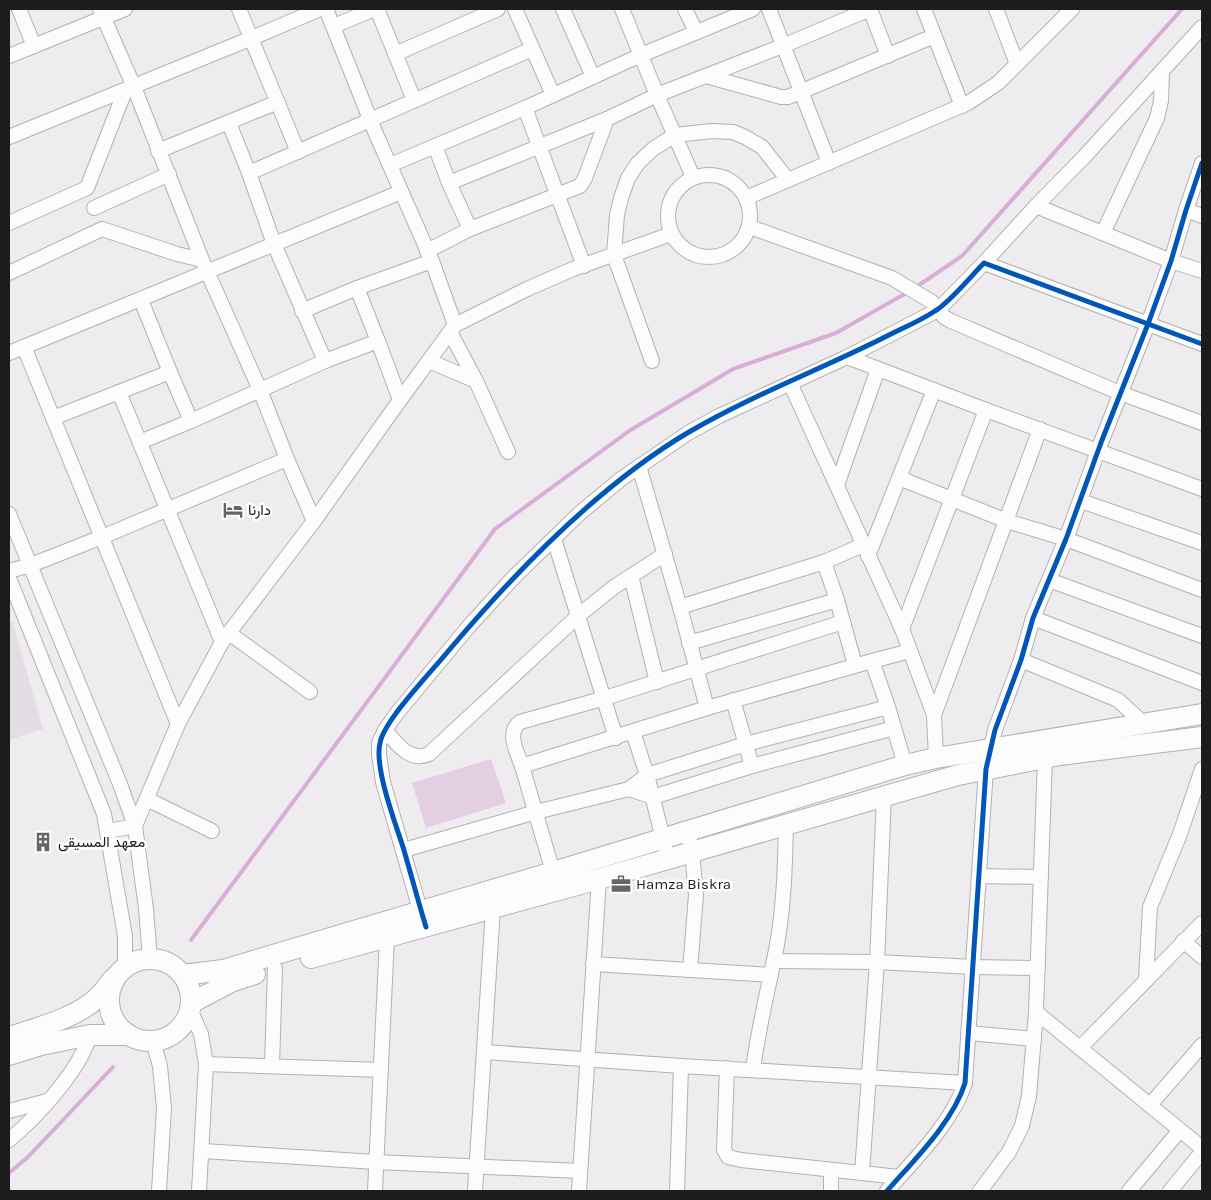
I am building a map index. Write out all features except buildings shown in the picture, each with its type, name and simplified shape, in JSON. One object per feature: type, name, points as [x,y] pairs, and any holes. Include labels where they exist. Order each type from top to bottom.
[{"type":"street","points":[[19,9],[34,46]]},
{"type":"street","points":[[9,56],[102,13],[125,9]]},
{"type":"street","points":[[238,9],[252,38],[298,152]]},
{"type":"street","points":[[11,132],[130,89],[320,9]]},
{"type":"street","points":[[326,9],[370,119],[429,256],[453,329],[508,452]]},
{"type":"street","points":[[334,26],[376,9],[414,100]]},
{"type":"street","points":[[394,54],[498,9]]},
{"type":"street","points":[[515,9],[552,95]]},
{"type":"street","points":[[563,9],[592,77]]},
{"type":"street","points":[[622,9],[693,178]]},
{"type":"street","points":[[685,9],[696,32]]},
{"type":"street","points":[[390,165],[525,108],[696,32],[732,13],[753,9]]},
{"type":"street","points":[[769,9],[829,163]]},
{"type":"street","points":[[449,183],[607,118],[657,95],[870,9],[888,56]]},
{"type":"street","points":[[924,9],[962,106]]},
{"type":"street","points":[[996,9],[1017,64]]},
{"type":"street","points":[[746,198],[962,106],[998,83],[1069,10]]},
{"type":"street","points":[[102,13],[130,89],[169,174],[204,266],[260,390],[314,521]]},
{"type":"street","points":[[423,920],[383,782],[379,756],[380,743],[385,730],[397,713],[470,625],[514,577],[587,508],[621,479],[688,433],[847,356],[935,306],[984,263],[1084,157],[1202,27]]},
{"type":"street","points":[[706,76],[781,97],[788,97],[934,36]]},
{"type":"street","points":[[249,172],[532,49]]},
{"type":"street","points":[[1103,233],[1157,118],[1161,101],[1162,71]]},
{"type":"street","points":[[9,223],[87,188],[130,89]]},
{"type":"street","points":[[158,151],[278,102]]},
{"type":"street","points":[[525,108],[584,266]]},
{"type":"street","points":[[302,311],[429,256],[470,229],[580,186],[584,181],[607,118]]},
{"type":"street","points":[[229,123],[249,172],[274,244],[325,361]]},
{"type":"street","points":[[652,361],[614,255],[617,216],[621,198],[628,178],[638,163],[653,149],[675,136],[722,131],[733,132],[762,147],[788,180]]},
{"type":"street","points":[[434,146],[470,229]]},
{"type":"street","points":[[887,1191],[949,1117],[965,1083],[988,759],[1033,618],[1081,501],[1120,393],[1148,324],[1202,167]]},
{"type":"street","points":[[94,208],[169,174]]},
{"type":"street","points":[[707,174],[721,176],[733,182],[746,198],[749,205],[750,227],[740,244],[729,253],[716,257],[702,257],[690,253],[679,245],[671,234],[667,221],[668,208],[673,195],[682,184],[693,178],[707,174]]},
{"type":"street","points":[[87,188],[102,229]]},
{"type":"street","points":[[9,353],[141,300],[204,266],[274,244],[401,192]]},
{"type":"street","points":[[1036,206],[1171,261],[1202,271]]},
{"type":"street","points":[[1186,210],[1202,216]]},
{"type":"street","points":[[750,227],[892,278],[935,306],[951,322],[1120,393],[1202,423]]},
{"type":"street","points":[[9,273],[102,229],[176,254],[204,266]]},
{"type":"street","points":[[135,826],[178,724],[226,638],[314,521],[453,329],[528,289],[671,234]]},
{"type":"street","points":[[984,263],[1202,344]]},
{"type":"street","points":[[357,288],[400,400]]},
{"type":"street","points":[[141,300],[191,421]]},
{"type":"street","points":[[140,442],[325,361],[378,341]]},
{"type":"street","points":[[24,347],[178,724]]},
{"type":"street","points":[[847,356],[1098,452],[1202,489]]},
{"type":"street","points":[[429,361],[476,382]]},
{"type":"street","points":[[837,485],[878,369]]},
{"type":"street","points":[[53,418],[170,372]]},
{"type":"street","points":[[790,383],[902,629],[934,715],[936,758]]},
{"type":"street","points":[[680,606],[866,550],[899,478],[934,390]]},
{"type":"street","points":[[119,392],[167,509],[226,638],[310,692]]},
{"type":"street","points":[[902,629],[986,410]]},
{"type":"street","points":[[934,715],[1040,429]]},
{"type":"street","points":[[9,571],[31,565],[102,538],[287,459]]},
{"type":"street","points":[[640,466],[689,643],[698,669],[707,708]]},
{"type":"street","points":[[899,478],[1007,521],[1066,539],[1202,590]]},
{"type":"street","points":[[1081,501],[1202,543]]},
{"type":"street","points":[[9,514],[14,541],[31,565],[120,784],[135,826],[146,909],[150,959]]},
{"type":"street","points":[[554,539],[616,738]]},
{"type":"street","points":[[385,730],[407,753],[414,757],[420,758],[429,754],[579,616],[614,588],[665,554]]},
{"type":"street","points":[[824,562],[855,665]]},
{"type":"street","points":[[631,576],[657,682]]},
{"type":"street","points":[[9,578],[104,814],[108,830],[125,936],[121,971],[110,988],[109,1002],[112,1015],[118,1026],[129,1035],[140,1040],[153,1041],[166,1038],[185,1022],[191,998],[189,986],[183,975],[174,966],[163,960],[137,961],[121,971],[98,998],[77,1012],[46,1025],[9,1037]]},
{"type":"street","points":[[1049,580],[1202,636]]},
{"type":"street","points":[[689,643],[837,600]]},
{"type":"street","points":[[1033,618],[1202,683]]},
{"type":"street","points":[[554,872],[512,736],[518,724],[524,720],[605,698],[843,622]]},
{"type":"street","points":[[522,766],[733,700],[855,665],[910,652]]},
{"type":"street","points":[[1020,660],[1118,700],[1143,723]]},
{"type":"street","points":[[872,661],[888,706],[905,765]]},
{"type":"street","points":[[733,700],[752,766]]},
{"type":"street","points":[[404,850],[536,812],[629,789],[647,775],[746,744],[888,706]]},
{"type":"street","points":[[183,975],[223,970],[423,920],[493,908],[958,775],[988,759],[1143,723],[1202,714]]},
{"type":"street","points":[[629,789],[653,797],[752,766],[894,728]]},
{"type":"street","points":[[633,732],[647,775],[668,859]]},
{"type":"street","points":[[190,1006],[233,981],[387,938],[423,920],[554,872],[905,765],[936,758],[1046,758],[1202,737]]},
{"type":"street","points":[[980,1191],[1000,1166],[1022,1126],[1029,1096],[1036,1012],[1046,758]]},
{"type":"street","points":[[1146,979],[1150,907],[1180,834],[1202,769]]},
{"type":"street","points":[[862,1173],[877,962],[884,796]]},
{"type":"street","points":[[147,799],[212,831]]},
{"type":"street","points":[[753,1070],[757,1038],[772,968],[784,891],[786,824]]},
{"type":"street","points":[[108,830],[135,826]]},
{"type":"street","points":[[688,831],[696,895],[690,970]]},
{"type":"street","points":[[979,876],[1041,877]]},
{"type":"street","points":[[579,1191],[598,879]]},
{"type":"street","points":[[475,1191],[493,908]]},
{"type":"street","points":[[1080,1048],[1202,923]]},
{"type":"street","points":[[375,1191],[387,938]]},
{"type":"street","points":[[1184,941],[1202,957]]},
{"type":"street","points":[[593,964],[690,970],[772,968],[877,962],[1038,968]]},
{"type":"street","points":[[272,1066],[276,968]]},
{"type":"street","points":[[190,1006],[201,1034],[206,1064],[200,1191]]},
{"type":"street","points":[[1036,1012],[1202,1148]]},
{"type":"street","points":[[968,1033],[1034,1039]]},
{"type":"street","points":[[9,1055],[41,1045],[90,1035],[129,1035]]},
{"type":"street","points":[[9,1140],[33,1118],[76,1066],[86,1049],[90,1035]]},
{"type":"street","points":[[153,1041],[160,1066],[164,1108],[158,1191]]},
{"type":"street","points":[[1150,1105],[1202,1045]]},
{"type":"street","points":[[485,1052],[965,1083]]},
{"type":"street","points":[[206,1064],[381,1070]]},
{"type":"street","points":[[677,1191],[681,1066]]},
{"type":"street","points":[[727,1068],[724,1150],[728,1157],[899,1178]]},
{"type":"street","points":[[9,1111],[47,1102]]},
{"type":"street","points":[[1129,1191],[1180,1130]]},
{"type":"street","points":[[202,1151],[376,1162],[580,1171]]},
{"type":"street","points":[[1170,1191],[1202,1152]]},
{"type":"street","points":[[831,1170],[831,1191]]},
{"type":"shaded area","points":[[9,621],[13,623],[43,729],[9,740]]},
{"type":"shaded area","points":[[491,759],[506,803],[426,828],[412,783]]},
{"type":"waterway","points":[[916,287],[962,256],[1182,9]]},
{"type":"waterway","points":[[191,940],[495,529],[629,431],[733,369],[836,333],[908,292]]},
{"type":"waterway","points":[[9,1173],[28,1157],[113,1067]]},
{"type":"cycle path","points":[[887,1191],[932,1140],[952,1112],[965,1083],[986,769],[995,730],[1021,660],[1033,618],[1066,539],[1102,440],[1148,324],[1171,261],[1202,163]]},
{"type":"cycle path","points":[[426,927],[383,780],[379,753],[384,733],[390,721],[410,695],[503,589],[561,531],[623,477],[656,453],[713,419],[929,315],[947,302],[984,263],[1202,344]]},
{"type":"place","name":"دارنا","points":[[233,510]]},
{"type":"place","name":"معهد المسيقى","points":[[43,842]]},
{"type":"place","name":"Hamza Biskra","points":[[621,884]]}]
